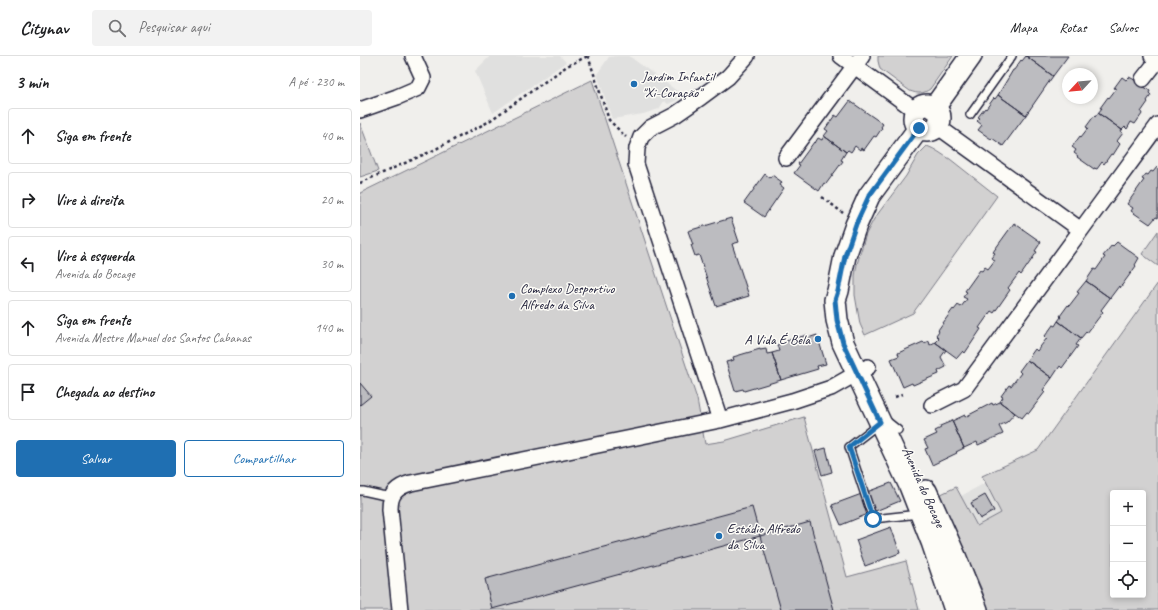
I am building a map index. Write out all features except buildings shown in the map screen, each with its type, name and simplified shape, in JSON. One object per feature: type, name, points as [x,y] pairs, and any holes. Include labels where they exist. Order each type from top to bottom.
[{"type":"main road","name":"Avenida do Bocage","points":[[954,610],[932,542],[889,426],[862,370],[843,343],[837,320],[835,300],[845,256],[856,224],[869,196],[971,56]]},
{"type":"main road","name":"Avenida do Bocage","points":[[889,426],[914,464],[977,610]]},
{"type":"street","points":[[360,110],[418,88],[423,78],[413,56]]},
{"type":"street","points":[[720,420],[636,164],[637,148],[641,138],[650,128],[702,97],[728,77],[747,56]]},
{"type":"street","points":[[841,56],[859,61],[926,118],[1082,230]]},
{"type":"street","points":[[1143,79],[1158,60],[1152,56]]},
{"type":"street","points":[[786,158],[859,61]]},
{"type":"street","points":[[932,405],[964,389],[1082,230],[1158,124]]},
{"type":"street","points":[[400,610],[390,504],[393,495],[400,487],[411,483],[720,420],[792,401],[831,388],[862,370]]},
{"type":"lane","points":[[970,115],[1012,56]]},
{"type":"lane","points":[[889,426],[849,447],[873,519],[921,514]]},
{"type":"lane","points":[[360,491],[388,496],[393,495]]},
{"type":"path","points":[[360,183],[432,151],[488,122],[567,66],[588,56],[609,120],[637,148]]},
{"type":"path","points":[[822,197],[843,213]]},
{"type":"path","points":[[895,397],[902,394]]},
{"type":"shaded area","points":[[490,56],[560,56],[566,62],[493,113],[475,71]]},
{"type":"shaded area","name":"Jardim Infantil \"Xi-Coração\"","points":[[629,56],[681,94],[677,100],[668,104],[664,101],[659,109],[643,114],[612,119],[597,74],[609,57]]},
{"type":"shaded area","points":[[878,56],[953,56],[930,89],[923,93],[918,93],[910,91],[880,69]]},
{"type":"shaded area","name":"Complexo Desportivo Alfredo da Silva","points":[[592,80],[697,399],[705,444],[724,441],[804,417],[847,577],[906,561],[919,610],[360,610],[360,193]]},
{"type":"shaded area","points":[[360,123],[378,171],[360,177]]},
{"type":"shaded area","points":[[927,146],[950,159],[997,196],[913,313],[865,335],[860,324],[855,295],[855,276],[866,234],[874,219],[906,176],[918,155]]},
{"type":"shaded area","points":[[1158,231],[1158,266],[1142,254]]},
{"type":"shaded area","points":[[1158,283],[1158,610],[988,610],[982,590],[939,495],[956,487],[977,526],[1001,513],[982,476],[1038,450]]},
{"type":"shaded area","points":[[985,483],[1002,513],[977,526],[961,496]]},
{"type":"place","name":"Jardim Infantil \"Xi-Coração\"","points":[[634,84]]},
{"type":"place","name":"Complexo Desportivo Alfredo da Silva","points":[[512,296]]},
{"type":"place","name":"A Vida É Bela","points":[[818,339]]},
{"type":"place","name":"Estádio Alfredo da Silva","points":[[719,536]]},
{"type":"route","points":[[873,519],[849,447],[880,422],[843,343],[837,320],[835,300],[845,256],[856,224],[869,196],[919,128]]}]
